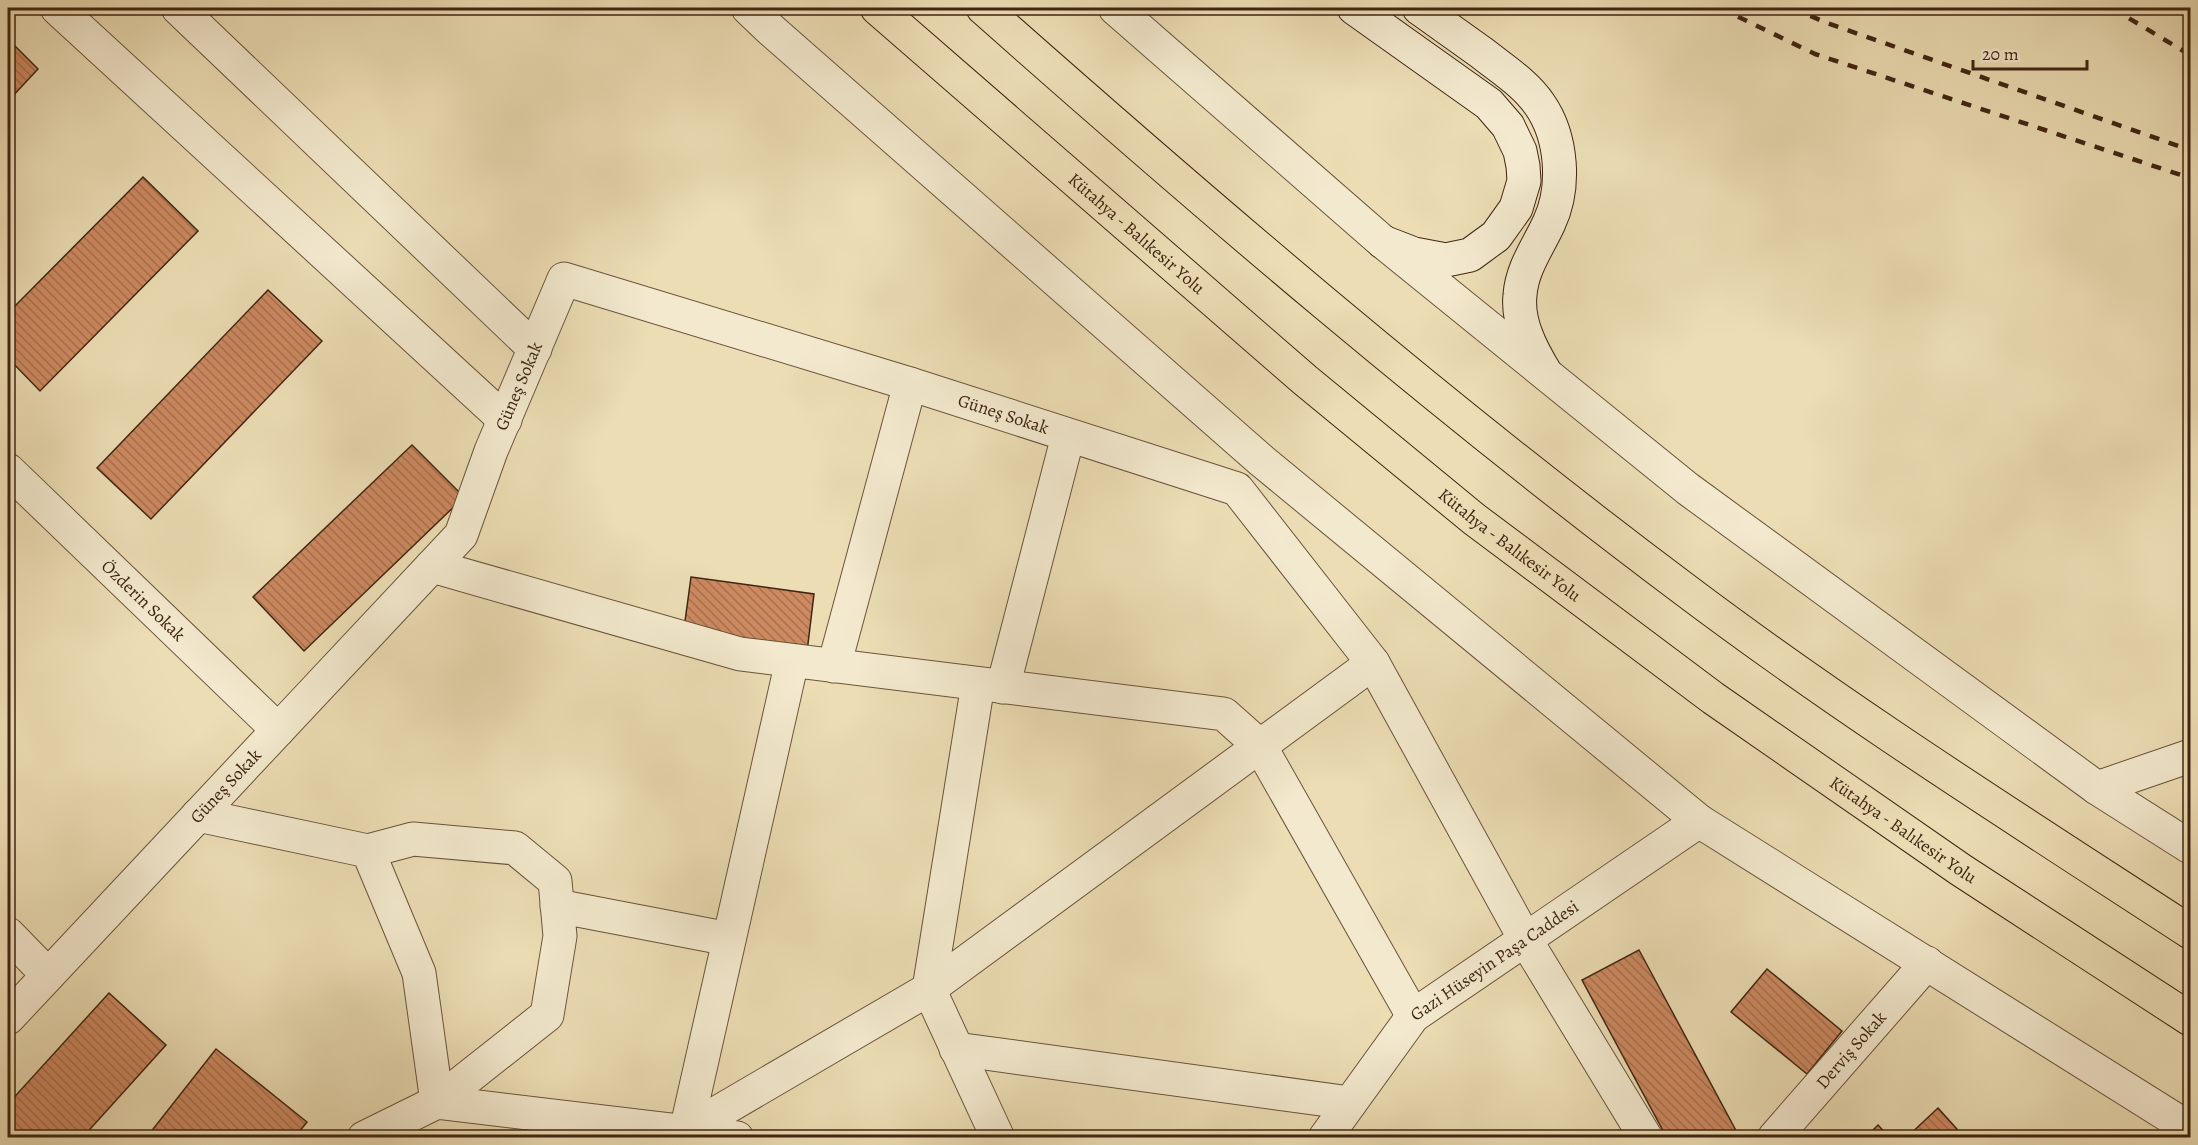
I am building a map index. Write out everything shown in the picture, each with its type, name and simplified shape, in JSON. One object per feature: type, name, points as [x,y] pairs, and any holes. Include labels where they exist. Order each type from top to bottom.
[{"type":"highway","name":"Kütahya - Balıkesir Yolu","points":[[877,8],[1305,380],[1474,519],[1713,698],[1961,870],[2190,1019]]},
{"type":"highway","points":[[983,8],[1171,174],[1494,443],[1686,591],[1881,730],[2190,932]]},
{"type":"street","points":[[57,8],[505,420]]},
{"type":"street","points":[[178,8],[535,349]]},
{"type":"street","points":[[748,8],[778,37],[1262,461],[1699,821],[2190,1129]]},
{"type":"street","points":[[1115,8],[1383,242],[1688,489],[2097,788],[2190,847]]},
{"type":"street","points":[[1354,8],[1489,104],[1508,126],[1520,151],[1523,166],[1524,181],[1516,208],[1496,236],[1470,255],[1446,260],[1414,254],[1383,242]]},
{"type":"street","points":[[1419,8],[1517,80],[1540,105],[1553,132],[1559,162],[1558,190],[1550,220],[1526,268],[1520,296],[1524,331],[1545,372]]},
{"type":"street","name":"Güneş Sokak","points":[[8,1018],[461,535],[491,451],[564,279],[910,384],[1237,489],[1373,663]]},
{"type":"street","points":[[834,666],[910,384]]},
{"type":"street","points":[[998,1137],[929,989],[991,686],[1068,435]]},
{"type":"street","name":"Özderin Sokak","points":[[8,470],[278,730]]},
{"type":"street","points":[[432,566],[740,654],[1224,714],[1260,746],[1413,1016]]},
{"type":"street","points":[[686,1131],[792,661]]},
{"type":"street","points":[[686,1131],[929,989],[1373,663],[1525,939],[1646,1137]]},
{"type":"street","points":[[2097,788],[2190,756]]},
{"type":"street","points":[[198,815],[368,851],[413,839],[515,848],[555,881],[560,936],[547,1015],[437,1102],[364,1137]]},
{"type":"street","name":"Gazi Hüseyin Paşa Caddesi","points":[[1325,1137],[1413,1016],[1699,821]]},
{"type":"street","points":[[368,851],[419,973],[437,1102]]},
{"type":"street","points":[[557,906],[729,939]]},
{"type":"street","points":[[8,934],[48,975]]},
{"type":"street","name":"Derviş Sokak","points":[[1774,1137],[1927,963]]},
{"type":"street","points":[[956,1049],[1350,1103]]},
{"type":"street","points":[[437,1102],[737,1137]]},
{"type":"building","points":[[8,39],[38,69],[8,101]]},
{"type":"building","points":[[143,177],[198,231],[40,391],[8,358],[8,313]]},
{"type":"building","points":[[268,290],[322,341],[151,519],[97,468]]},
{"type":"building","points":[[412,445],[464,497],[304,651],[253,597]]},
{"type":"building","points":[[691,577],[814,594],[807,652],[683,636]]},
{"type":"building","points":[[1639,950],[1740,1138],[1667,1138],[1582,980]]},
{"type":"building","points":[[1767,969],[1842,1031],[1807,1074],[1731,1012]]},
{"type":"building","points":[[109,993],[166,1045],[82,1138],[8,1138],[8,1104]]},
{"type":"building","points":[[216,1049],[307,1122],[294,1138],[146,1138]]},
{"type":"building","points":[[1938,1108],[1965,1138],[1906,1138]]},
{"type":"building","points":[[1878,1125],[1890,1138],[1865,1138]]},
{"type":"railway","points":[[1720,8],[1815,54],[2190,178]]},
{"type":"railway","points":[[1792,8],[1827,23],[2190,150]]},
{"type":"railway","points":[[2112,8],[2190,55]]}]
